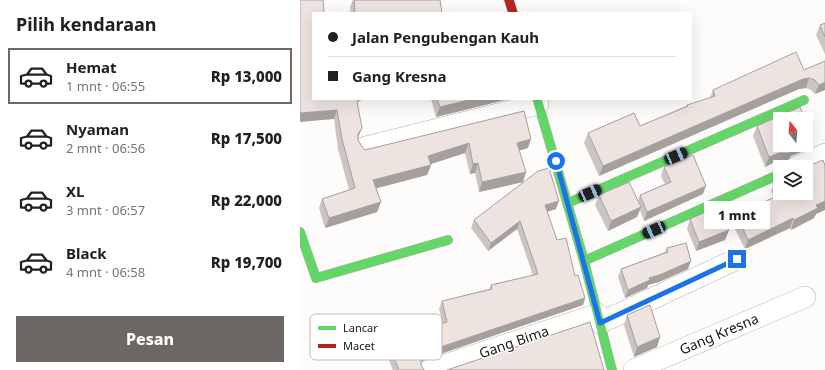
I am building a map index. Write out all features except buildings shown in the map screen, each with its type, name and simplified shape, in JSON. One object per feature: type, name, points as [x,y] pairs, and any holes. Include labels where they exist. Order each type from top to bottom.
[{"type":"street","points":[[509,0],[513,12]]},
{"type":"street","points":[[568,203],[804,100]]},
{"type":"street","points":[[366,147],[538,101],[584,261],[612,370]]},
{"type":"street","points":[[812,160],[825,154]]},
{"type":"street","points":[[584,261],[773,177]]},
{"type":"street","points":[[300,232],[316,278],[448,240]]},
{"type":"street","points":[[599,318],[737,259]]},
{"type":"street","name":"Gang Kresna","points":[[634,370],[805,297]]},
{"type":"street","name":"Gang Bima","points":[[430,370],[599,318]]},
{"type":"traffic: fast","points":[[537,100],[584,261],[612,370]]},
{"type":"traffic: fast","points":[[568,203],[804,100]]},
{"type":"traffic: fast","points":[[584,261],[773,177]]},
{"type":"traffic: fast","points":[[300,232],[316,278],[448,240]]},
{"type":"traffic: jam","points":[[509,0],[513,12]]},
{"type":"route","points":[[556,161],[600,323],[737,259]]}]
